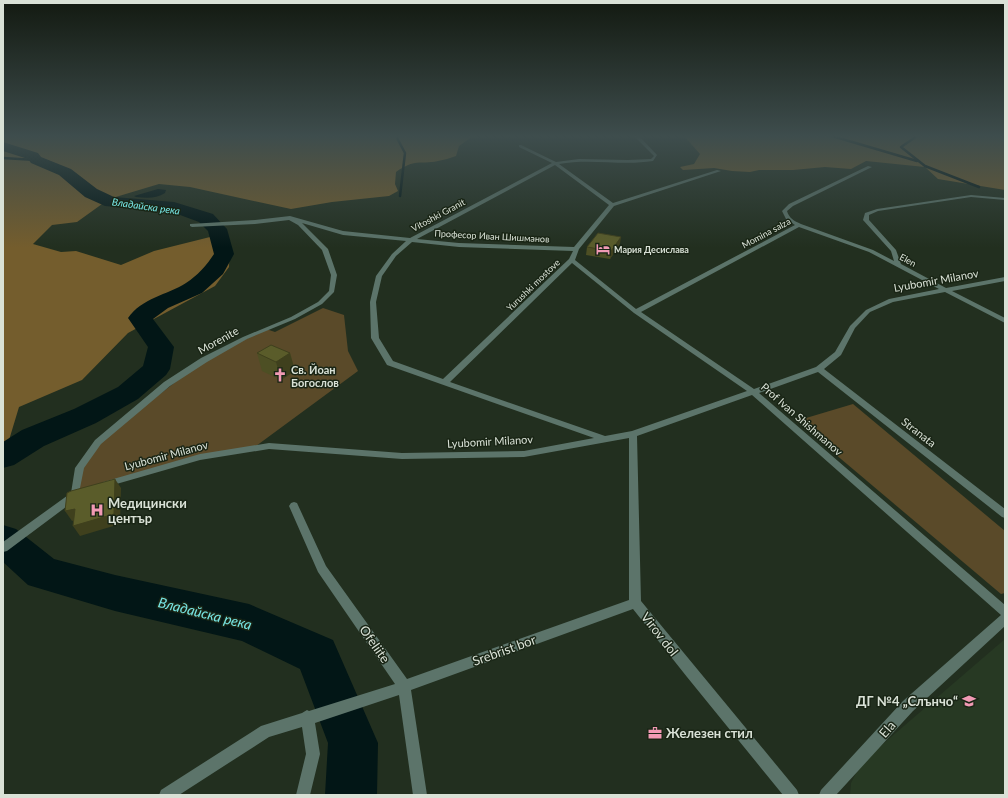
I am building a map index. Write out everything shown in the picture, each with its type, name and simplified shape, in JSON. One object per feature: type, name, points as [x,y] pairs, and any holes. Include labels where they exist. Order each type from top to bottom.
[{"type":"street","name":"Vitoshki Granit","points":[[445,382],[390,363],[375,338],[373,302],[378,276],[394,255],[411,240],[536,173]]},
{"type":"street","points":[[569,173],[612,205],[712,173]]},
{"type":"street","name":"Momina salza","points":[[799,225],[790,221],[785,216],[784,211],[791,205],[857,173]]},
{"type":"street","points":[[898,265],[894,251],[866,220],[867,214],[877,210],[972,196],[1005,199]]},
{"type":"street","name":"Yurushki mostove","points":[[445,382],[572,260],[576,249],[612,205]]},
{"type":"street","points":[[192,225],[255,222],[290,218]]},
{"type":"street","name":"Професор Иван Шишманов","points":[[290,218],[343,233],[459,245],[576,249]]},
{"type":"street","name":"Morenite","points":[[75,496],[80,468],[98,442],[167,384],[204,360],[245,338],[293,318],[320,303],[332,291],[334,275],[325,249],[300,224],[290,218]]},
{"type":"street","name":"Momina salza","points":[[636,312],[799,225]]},
{"type":"street","name":"Elen","points":[[799,225],[872,251],[1005,321]]},
{"type":"street","name":"Prof Ivan Shishmanov","points":[[572,260],[636,312],[753,392],[1005,612]]},
{"type":"street","name":"Lyubomir Milanov","points":[[3,548],[75,496],[200,457],[269,446],[402,456],[524,454],[604,438],[633,434],[819,368],[838,353],[852,327],[868,311],[891,300],[1005,279]]},
{"type":"street","name":"Stranata","points":[[819,368],[1005,514]]},
{"type":"street","points":[[445,382],[604,438]]},
{"type":"street","name":"Virov dol","points":[[633,434],[635,603],[690,673],[792,795]]},
{"type":"street","name":"Ofeliite","points":[[294,506],[322,568],[404,686],[420,795]]},
{"type":"street","name":"Srebrist bor","points":[[307,717],[373,698],[635,603]]},
{"type":"street","name":"Ela","points":[[826,795],[908,706],[1005,619]]},
{"type":"street","points":[[166,795],[266,731],[307,717],[313,754],[303,795]]},
{"type":"shaded area","points":[[3,173],[396,173],[395,184],[398,191],[389,196],[332,202],[291,209],[190,187],[159,184],[109,199],[77,222],[52,225],[33,244],[61,252],[76,251],[121,265],[154,251],[218,235],[230,244],[229,267],[215,286],[128,333],[82,380],[19,407],[3,460]]},
{"type":"shaded area","points":[[932,173],[1005,173],[1005,190],[938,179]]},
{"type":"shaded area","points":[[158,189],[166,190],[165,193],[151,198],[134,196]]},
{"type":"shaded area","points":[[323,308],[344,315],[348,351],[358,371],[252,449],[200,457],[75,495],[80,468],[98,442],[204,360],[266,329],[275,332]]},
{"type":"shaded area","points":[[853,404],[1005,531],[1005,593],[1001,594],[796,421]]},
{"type":"shaded area","name":"ДГ №4 „Слънчо“","points":[[1005,639],[1005,795],[850,795],[851,783],[861,763]]},
{"type":"building","points":[[598,233],[621,237],[611,251],[587,247]]},
{"type":"building","points":[[271,345],[290,353],[276,362],[257,353]]},
{"type":"building","points":[[115,479],[114,514],[73,526],[75,509],[65,511],[67,493]]},
{"type":"waterway","name":"Владайска река","points":[[3,457],[33,438],[85,416],[128,393],[156,369],[161,347],[140,318],[160,303],[194,288],[215,269],[224,254],[217,229],[206,218],[174,207],[111,202],[91,193],[67,173]]},
{"type":"waterway","points":[[400,196],[403,173]]},
{"type":"waterway","points":[[944,173],[979,187]]},
{"type":"waterway","name":"Владайска река","points":[[3,540],[42,573],[115,593],[249,623],[317,655],[353,743],[351,795]]},
{"type":"place","name":"Мария Десислава","points":[[603,249]]},
{"type":"place","name":"Св. Йоан Богослов","points":[[280,375]]},
{"type":"place","name":"Медицински център","points":[[97,510]]},
{"type":"place","name":"ДГ №4 „Слънчо“","points":[[969,701]]},
{"type":"place","name":"Железен стил","points":[[655,733]]}]
